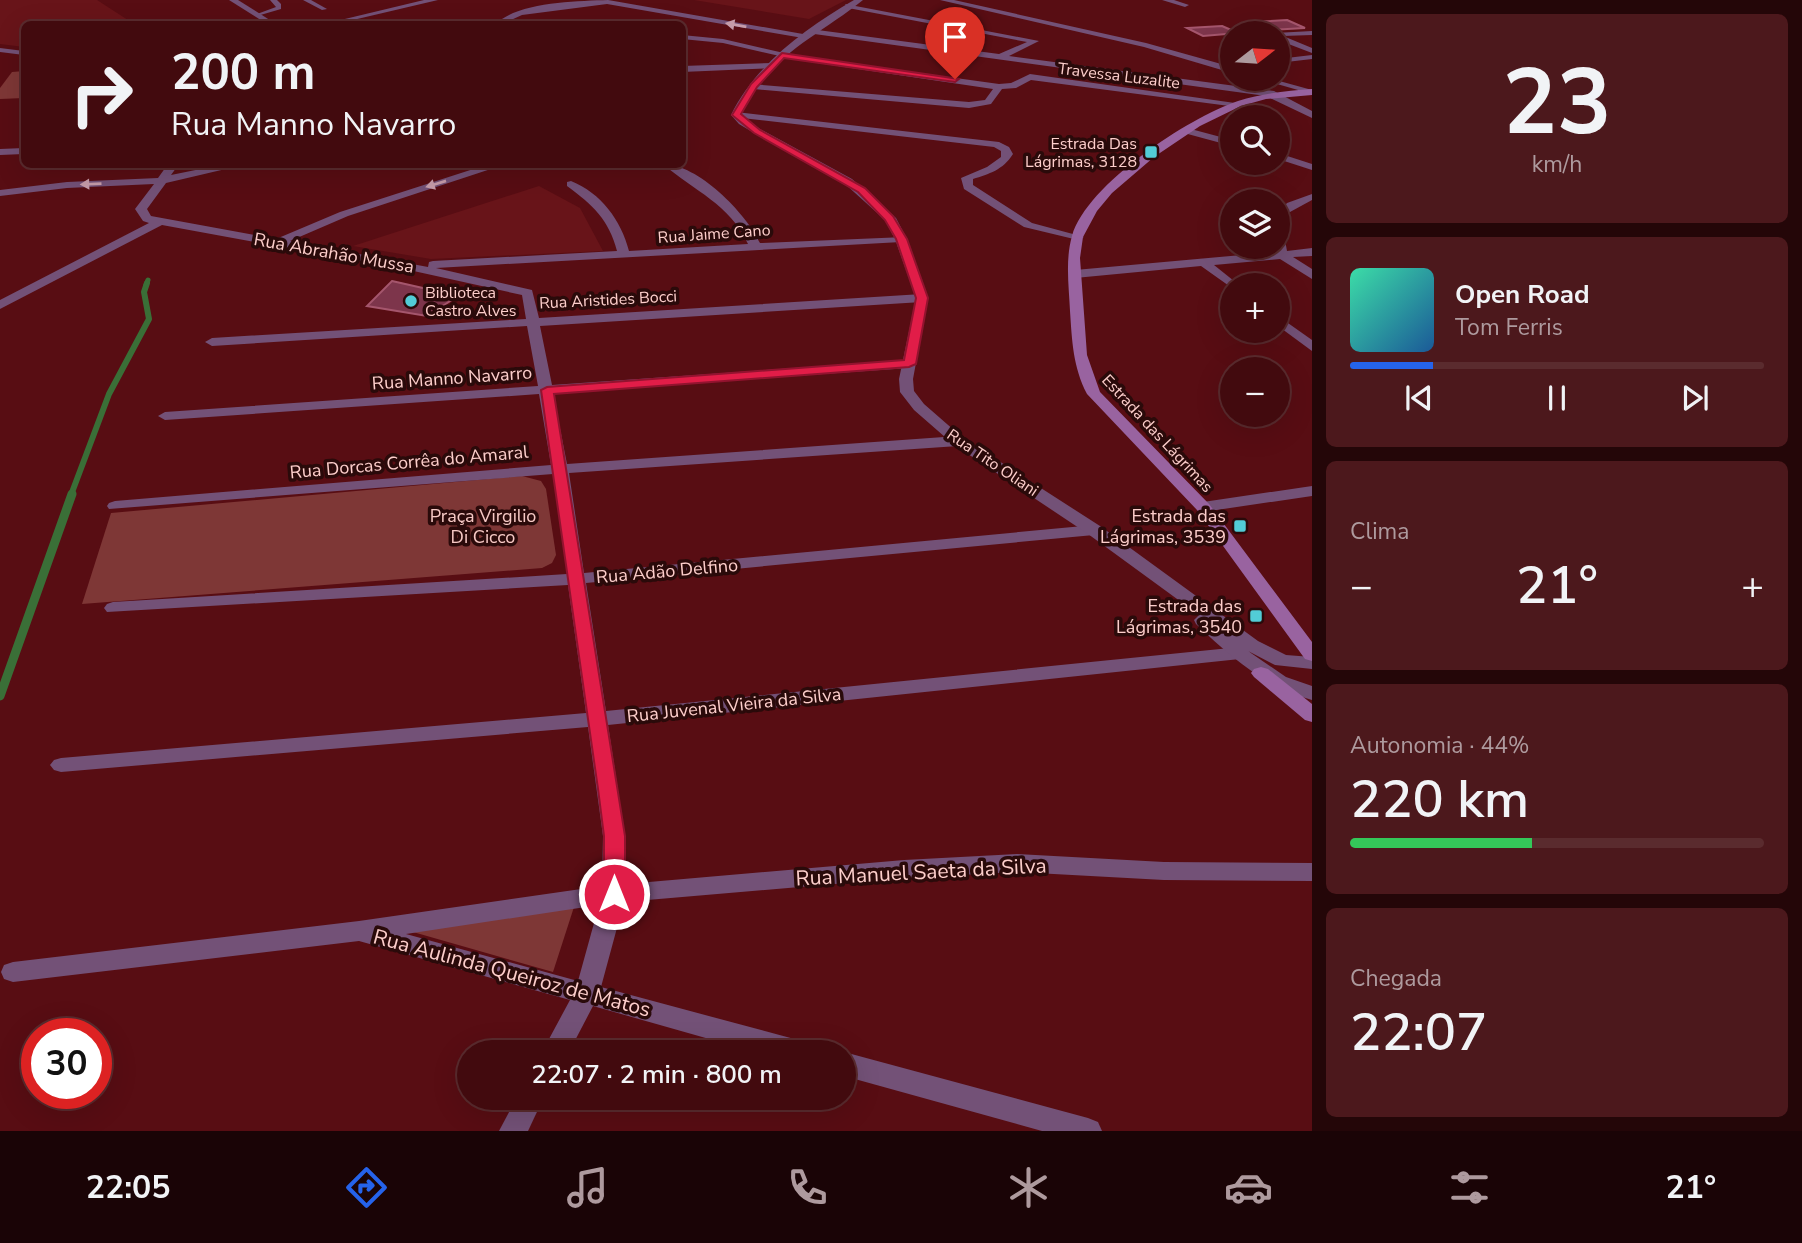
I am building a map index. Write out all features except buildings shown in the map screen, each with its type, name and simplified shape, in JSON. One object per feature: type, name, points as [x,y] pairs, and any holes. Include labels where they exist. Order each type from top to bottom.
[{"type":"main road","name":"Estrada das Lágrimas","points":[[1311,92],[1272,95],[1237,104],[1187,131],[1119,177],[1081,227],[1075,274],[1082,373],[1094,394],[1203,507],[1312,655]]},
{"type":"main road","points":[[1261,673],[1312,715]]},
{"type":"street","points":[[233,0],[268,21]]},
{"type":"street","points":[[343,21],[434,0]]},
{"type":"street","points":[[539,0],[559,6]]},
{"type":"street","points":[[944,0],[1146,45],[1220,67]]},
{"type":"street","points":[[1166,0],[1185,5]]},
{"type":"street","points":[[508,21],[506,19],[512,15],[559,6],[618,3],[806,33],[1272,95],[1312,115]]},
{"type":"street","points":[[736,115],[754,86],[782,55],[806,33],[854,3],[1035,41],[997,58]]},
{"type":"street","points":[[1290,35],[1312,33]]},
{"type":"street","points":[[686,37],[723,41],[782,55],[999,87],[988,102],[969,105],[754,86]]},
{"type":"street","points":[[1290,41],[1312,51]]},
{"type":"street","points":[[0,50],[21,53]]},
{"type":"street","points":[[686,69],[773,66]]},
{"type":"street","name":"Travessa Luzalite","points":[[999,87],[1013,86],[1030,78],[1237,104]]},
{"type":"street","points":[[1290,86],[1311,92]]},
{"type":"street","points":[[736,115],[996,144],[1005,149],[1008,155],[1005,161],[998,167],[969,177],[965,180],[968,187],[1028,225],[1078,237]]},
{"type":"street","points":[[736,115],[757,131],[862,190],[890,218],[901,239],[922,298]]},
{"type":"street","points":[[1187,131],[1220,140]]},
{"type":"street","points":[[0,152],[21,151]]},
{"type":"street","points":[[1290,160],[1312,167]]},
{"type":"street","points":[[159,222],[143,216],[141,209],[170,168]]},
{"type":"street","points":[[276,243],[344,214],[488,168]]},
{"type":"street","points":[[674,168],[734,211],[750,231],[755,246]]},
{"type":"street","points":[[0,193],[67,185],[159,181],[212,169]]},
{"type":"street","points":[[571,184],[603,209],[618,227],[624,255]]},
{"type":"street","points":[[1290,206],[1312,197]]},
{"type":"street","points":[[0,304],[159,222]]},
{"type":"street","name":"Rua Abrahão Mussa","points":[[159,222],[409,266],[528,277]]},
{"type":"street","name":"Rua Jaime Cano","points":[[409,266],[528,277],[624,255],[901,239]]},
{"type":"street","points":[[1290,254],[1312,252]]},
{"type":"street","points":[[1075,274],[1249,259]]},
{"type":"street","points":[[1290,259],[1312,275]]},
{"type":"street","points":[[1206,264],[1220,275]]},
{"type":"street","points":[[528,277],[599,719],[614,836],[614,894],[587,994],[562,1040]]},
{"type":"street","points":[[0,297],[19,293]]},
{"type":"street","name":"Rua Aristides Bocci","points":[[212,342],[922,298]]},
{"type":"street","name":"Rua Tito Oliani","points":[[922,298],[909,364],[907,392],[919,407],[958,442],[1094,530],[1268,655],[1282,661],[1312,663]]},
{"type":"street","points":[[1290,329],[1312,346]]},
{"type":"street","name":"Rua Manno Navarro","points":[[166,416],[909,364]]},
{"type":"street","name":"Rua Dorcas Corrêa do Amaral","points":[[115,506],[560,470],[958,442]]},
{"type":"street","points":[[1203,507],[1312,491]]},
{"type":"street","name":"Rua Adão Delfino","points":[[113,608],[575,579],[1094,530]]},
{"type":"street","name":"Rua Tito Oliani","points":[[1149,569],[1261,673],[1284,685],[1312,693]]},
{"type":"street","name":"Rua Juvenal Vieira da Silva","points":[[61,765],[599,719],[1240,653]]},
{"type":"street","name":"Rua Manuel Saeta da Silva","points":[[359,931],[614,894],[904,869],[1017,863],[1164,871],[1312,872]]},
{"type":"street","name":"Rua Aulinda Queiroz de Matos","points":[[13,972],[359,931],[754,1040]]},
{"type":"street","points":[[856,1067],[1088,1131]]},
{"type":"street","points":[[513,1131],[524,1110]]},
{"type":"lane","points":[[259,15],[279,8],[273,0]]},
{"type":"lane","points":[[306,0],[324,9]]},
{"type":"lane","points":[[1290,60],[1312,57]]},
{"type":"shaded area","points":[[0,0],[97,0],[129,21],[21,21],[21,47],[0,44]]},
{"type":"shaded area","points":[[694,0],[846,0],[809,19]]},
{"type":"shaded area","points":[[539,186],[580,208],[603,251],[431,259],[353,246]]},
{"type":"green space","points":[[21,71],[21,98],[0,99],[0,88],[12,72]]},
{"type":"green space","name":"Praça Virgilio Di Cicco","points":[[522,476],[541,481],[546,489],[556,555],[552,563],[542,568],[82,604],[111,513]]},
{"type":"green space","points":[[574,907],[553,972],[399,928]]},
{"type":"waterway","points":[[146,285],[148,280]]},
{"type":"waterway","points":[[71,495],[109,394],[149,319],[144,292],[147,283]]},
{"type":"waterway","points":[[0,696],[72,494]]},
{"type":"place","name":"Estrada Das Lágrimas, 3128","points":[[1151,152]]},
{"type":"place","name":"Biblioteca Castro Alves","points":[[411,301]]},
{"type":"place","name":"Estrada das Lágrimas, 3539","points":[[1240,526]]},
{"type":"place","name":"Estrada das Lágrimas, 3540","points":[[1256,616]]},
{"type":"route","points":[[614,894],[614,836],[599,719],[547,390],[909,364],[922,298],[901,239],[890,218],[862,190],[757,131],[736,115],[754,86],[782,55],[955,79]]}]
